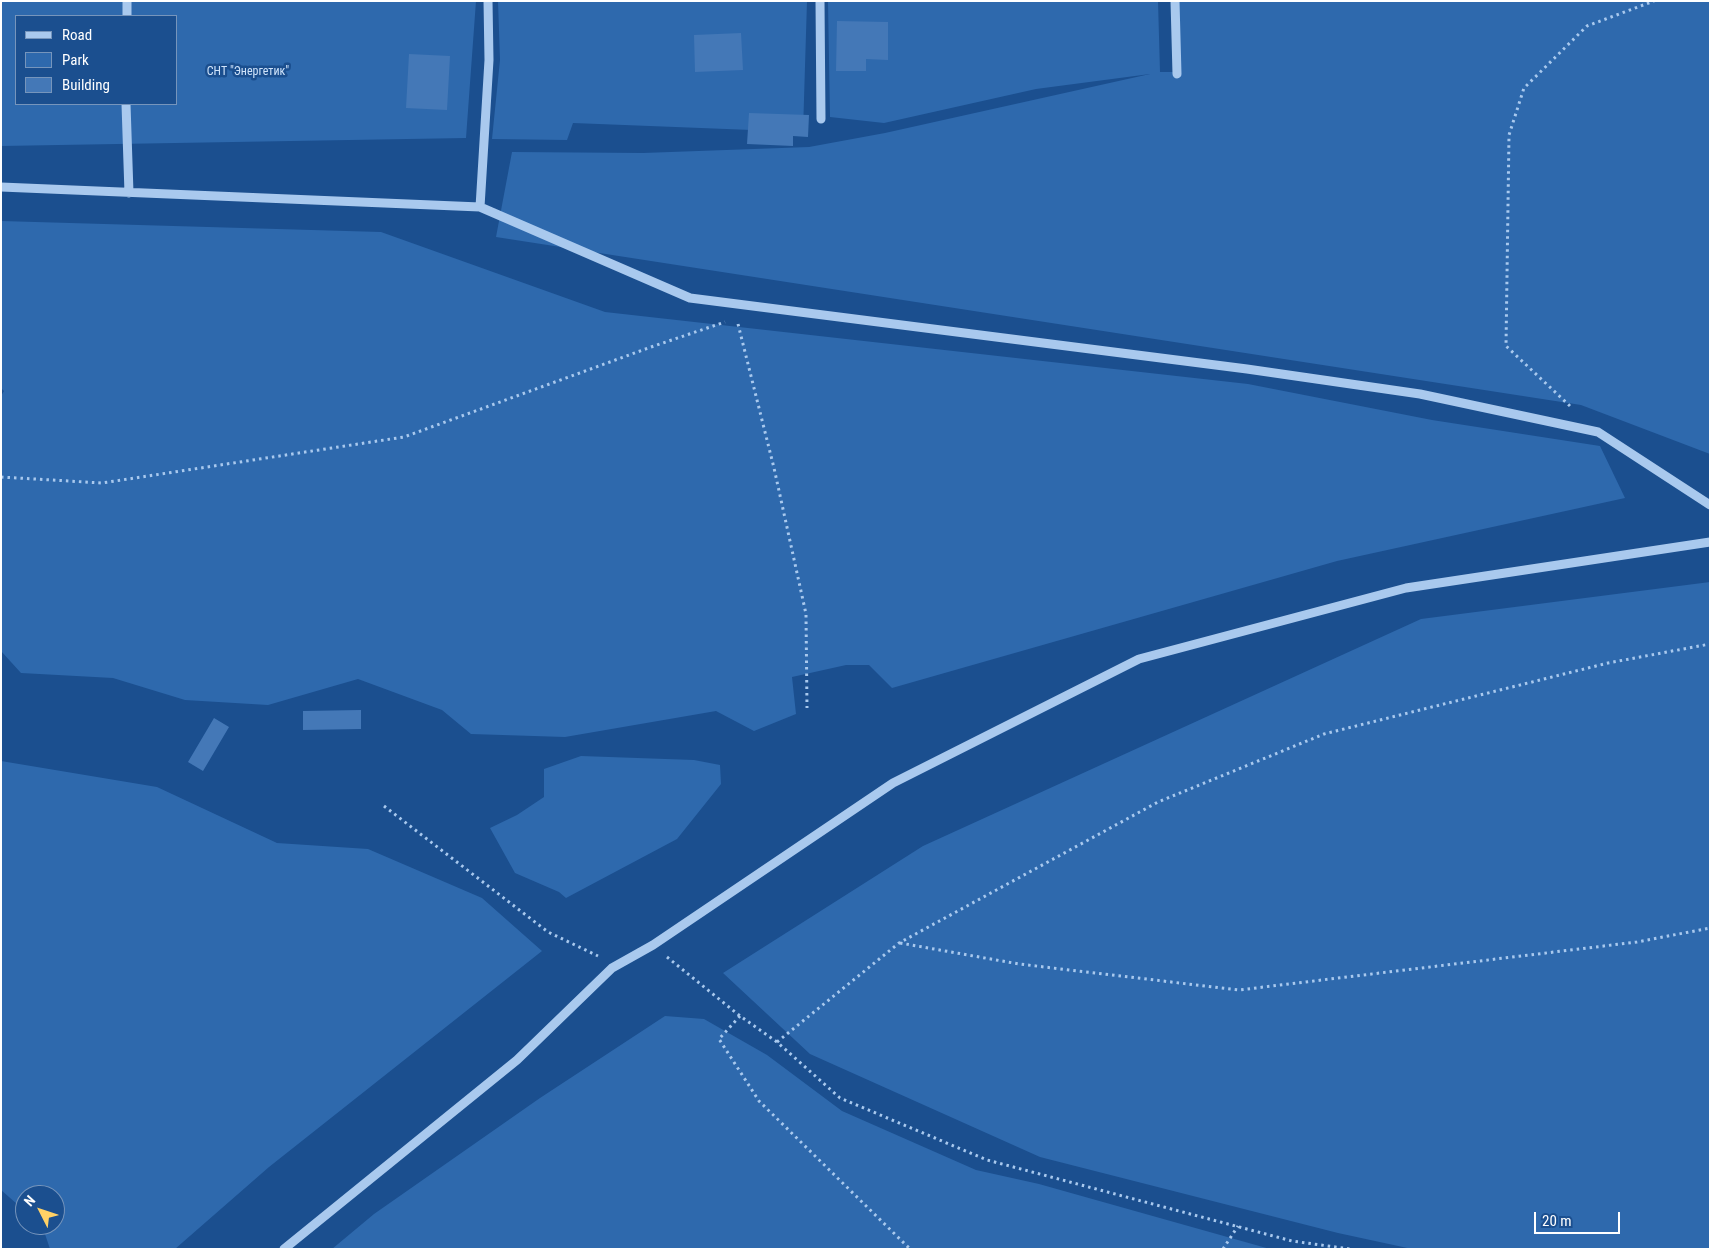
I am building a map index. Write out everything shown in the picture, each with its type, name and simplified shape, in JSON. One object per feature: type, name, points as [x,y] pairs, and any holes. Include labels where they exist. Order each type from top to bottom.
[{"type":"street","points":[[127,1],[127,15]]},
{"type":"street","points":[[480,207],[489,60],[488,1]]},
{"type":"street","points":[[820,1],[821,119]]},
{"type":"street","points":[[1176,1],[1177,74]]},
{"type":"street","points":[[126,105],[128,193]]},
{"type":"street","points":[[1,187],[480,207],[690,298],[1247,369],[1420,394],[1598,432],[1710,505]]},
{"type":"street","points":[[284,1249],[517,1060],[612,968],[653,945],[893,783],[1139,658],[1406,588],[1710,542]]},
{"type":"path","points":[[1598,432],[1506,346],[1509,134],[1524,88],[1587,26],[1654,1]]},
{"type":"path","points":[[768,308],[737,318],[774,468],[806,614],[806,708]]},
{"type":"path","points":[[1,476],[102,483],[404,437],[728,321]]},
{"type":"path","points":[[777,1042],[899,943],[1158,802],[1324,734],[1608,664],[1710,644]]},
{"type":"path","points":[[384,806],[548,932],[598,956],[612,968]]},
{"type":"path","points":[[899,943],[1019,964],[1239,990],[1637,942],[1710,928]]},
{"type":"path","points":[[653,945],[740,1016],[777,1042],[840,1098],[987,1160],[1292,1241],[1350,1249]]},
{"type":"path","points":[[740,1016],[719,1038],[759,1101],[910,1249]]},
{"type":"path","points":[[1223,1249],[1238,1226]]},
{"type":"green space","name":"СНТ \"Энергетик\"","points":[[1,1],[476,1],[466,138],[1,146]]},
{"type":"green space","points":[[498,1],[807,1],[803,132],[573,123],[567,140],[492,139],[500,60]]},
{"type":"green space","points":[[828,1],[1158,1],[1160,72],[1176,72],[1177,1],[1710,1],[1710,454],[1581,405],[496,237],[512,152],[643,153],[809,147],[885,133],[1150,74],[1036,89],[884,123],[830,117]]},
{"type":"green space","points":[[1,221],[381,232],[605,312],[1248,384],[1432,420],[1600,446],[1625,498],[1337,561],[892,688],[869,665],[846,665],[792,677],[796,714],[754,731],[716,711],[565,737],[471,734],[442,710],[358,679],[268,705],[185,700],[113,678],[21,673],[1,651],[1,396],[4,391],[1,388]]},
{"type":"green space","points":[[1710,582],[1710,1249],[1412,1249],[1338,1233],[1040,1157],[810,1054],[723,973],[923,846],[1421,619]]},
{"type":"green space","points":[[581,756],[694,760],[720,765],[721,784],[677,839],[566,898],[559,892],[515,873],[490,828],[517,815],[544,797],[544,769]]},
{"type":"green space","points":[[1,761],[157,787],[277,843],[368,849],[482,898],[542,951],[269,1167],[175,1249],[50,1249],[45,1235],[65,1235],[65,1185],[15,1185],[15,1202],[1,1190]]},
{"type":"green space","points":[[665,1016],[704,1019],[767,1055],[842,1111],[976,1170],[1039,1184],[1270,1249],[332,1249],[374,1214],[540,1098]]},
{"type":"building","points":[[837,21],[888,22],[888,60],[866,59],[866,71],[836,71]]},
{"type":"building","points":[[741,33],[743,70],[695,72],[694,35]]},
{"type":"building","points":[[409,54],[450,56],[447,110],[406,108]]},
{"type":"building","points":[[749,113],[809,115],[808,137],[793,136],[793,146],[747,144]]},
{"type":"building","points":[[361,710],[361,729],[303,730],[303,711]]},
{"type":"building","points":[[214,718],[229,727],[203,771],[188,762]]}]
